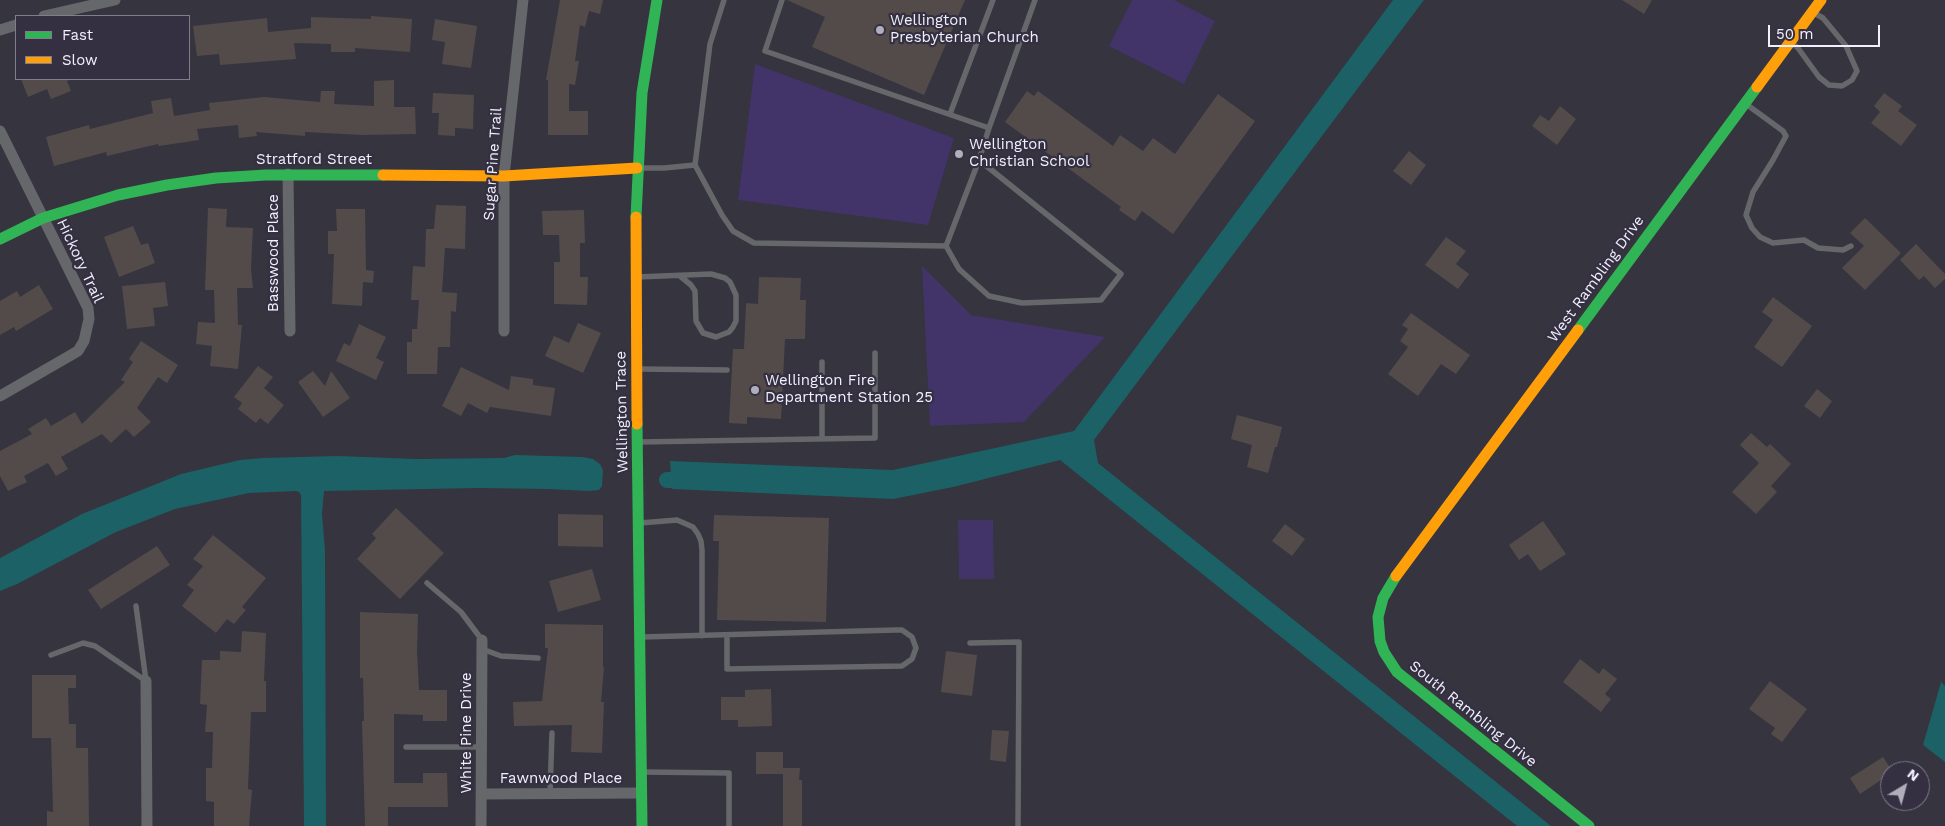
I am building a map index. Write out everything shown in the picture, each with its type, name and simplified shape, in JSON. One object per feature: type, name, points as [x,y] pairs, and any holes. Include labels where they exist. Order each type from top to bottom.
[{"type":"street","points":[[48,15],[115,0]]},
{"type":"street","name":"Sugar Pine Trail","points":[[504,331],[504,176],[523,0]]},
{"type":"street","name":"Wellington Trace","points":[[642,826],[635,277],[637,168],[642,92],[658,0]]},
{"type":"street","name":"West Rambling Drive","points":[[1396,576],[1821,0]]},
{"type":"street","points":[[0,30],[15,25]]},
{"type":"street","name":"Hickory Trail","points":[[0,131],[88,308],[88,330],[78,351],[0,396]]},
{"type":"street","name":"Stratford Street","points":[[0,239],[43,218],[118,195],[216,178],[288,174],[504,176],[637,168]]},
{"type":"street","name":"Basswood Place","points":[[288,174],[290,331]]},
{"type":"street","name":"South Rambling Drive","points":[[1396,576],[1383,598],[1378,617],[1378,629],[1384,652],[1397,672],[1589,826]]},
{"type":"street","name":"White Pine Drive","points":[[481,826],[482,644]]},
{"type":"street","points":[[146,681],[147,826]]},
{"type":"street","name":"Fawnwood Place","points":[[481,794],[641,793]]},
{"type":"lane","points":[[724,0],[710,44],[695,165],[733,231],[754,244],[946,246]]},
{"type":"lane","points":[[782,0],[764,51],[989,128]]},
{"type":"lane","points":[[950,114],[993,0]]},
{"type":"lane","points":[[946,246],[979,160],[1035,0]]},
{"type":"lane","points":[[1790,42],[1798,48],[1819,77],[1829,85],[1842,86],[1852,80],[1857,72],[1846,46],[1823,18],[1812,12]]},
{"type":"lane","points":[[1745,103],[1783,131],[1786,136],[1753,192],[1746,215],[1752,228],[1760,237],[1773,242],[1804,240],[1818,248],[1843,250],[1851,246]]},
{"type":"lane","points":[[946,246],[959,269],[989,296],[1022,303],[1101,300],[1121,274],[979,160]]},
{"type":"lane","points":[[637,168],[695,165]]},
{"type":"lane","points":[[635,277],[718,275],[730,282],[736,295],[736,320],[734,327],[729,332],[716,337],[703,333],[698,328],[695,291],[680,276]]},
{"type":"lane","points":[[637,442],[875,438],[875,353]]},
{"type":"lane","points":[[822,362],[822,439]]},
{"type":"lane","points":[[636,369],[727,370]]},
{"type":"lane","points":[[638,524],[677,520],[692,527],[698,534],[702,550],[702,636]]},
{"type":"lane","points":[[427,583],[461,612],[482,644],[501,656],[538,658]]},
{"type":"lane","points":[[136,606],[146,681]]},
{"type":"lane","points":[[640,637],[902,630],[912,637],[916,648],[912,659],[902,666],[728,670],[727,635]]},
{"type":"lane","points":[[970,643],[1019,642],[1018,826]]},
{"type":"lane","points":[[51,655],[83,643],[95,646],[146,681]]},
{"type":"lane","points":[[550,794],[552,733]]},
{"type":"lane","points":[[406,747],[482,747]]},
{"type":"lane","points":[[641,772],[729,773],[729,826]]},
{"type":"shaded area","points":[[1132,0],[1174,0],[1215,21],[1184,84],[1109,46]]},
{"type":"shaded area","points":[[755,64],[954,138],[928,225],[738,200]]},
{"type":"shaded area","points":[[922,266],[971,315],[1105,337],[1024,422],[930,426]]},
{"type":"shaded area","points":[[958,520],[993,520],[994,579],[959,579]]},
{"type":"water","points":[[1393,0],[1424,0],[1094,440],[1098,463],[1551,826],[1517,826],[1060,460],[953,487],[893,499],[672,489],[670,461],[893,470],[1074,431]]},
{"type":"water","points":[[515,455],[593,459],[600,464],[603,470],[602,486],[599,490],[589,491],[477,488],[324,491],[322,514],[325,550],[326,826],[304,826],[301,495],[299,492],[249,493],[175,509],[116,532],[0,591],[0,558],[82,514],[181,474],[240,460],[263,458],[338,456],[416,459],[504,458]]},
{"type":"water","points":[[1941,682],[1945,686],[1945,762],[1923,745]]},
{"type":"building","points":[[560,0],[603,0],[600,14],[589,11],[585,27],[580,25],[575,61],[579,61],[575,85],[569,84],[569,111],[588,111],[588,135],[548,135],[548,80],[546,80]]},
{"type":"building","points":[[787,0],[965,0],[924,95],[812,47],[825,17]]},
{"type":"building","points":[[1622,0],[1652,0],[1644,14]]},
{"type":"building","points":[[371,16],[412,19],[410,52],[355,48],[355,52],[331,52],[331,44],[294,43],[296,59],[220,65],[219,54],[197,56],[193,26],[267,18],[268,32],[311,28],[311,17],[371,19]]},
{"type":"building","points":[[435,19],[477,26],[471,68],[442,64],[445,42],[432,40]]},
{"type":"building","points":[[21,80],[70,80],[67,81],[71,91],[51,99],[47,89],[28,97]]},
{"type":"building","points":[[394,80],[394,107],[415,107],[416,134],[363,135],[305,132],[305,136],[256,132],[257,136],[239,138],[238,125],[197,129],[199,140],[159,146],[158,144],[107,156],[106,152],[54,166],[46,137],[89,125],[90,129],[153,113],[151,101],[171,98],[174,116],[210,110],[209,103],[264,97],[320,102],[321,91],[335,91],[334,104],[374,106],[374,81]]},
{"type":"building","points":[[1027,91],[1034,96],[1038,91],[1113,146],[1120,135],[1143,151],[1153,138],[1175,154],[1218,94],[1255,121],[1173,234],[1142,211],[1135,221],[1119,210],[1121,207],[1005,122]]},
{"type":"building","points":[[433,93],[474,95],[473,129],[455,128],[455,136],[438,135],[439,113],[432,113]]},
{"type":"building","points":[[1884,93],[1902,106],[1898,111],[1917,125],[1901,146],[1871,123],[1880,112],[1874,106]]},
{"type":"building","points":[[1560,106],[1576,119],[1557,145],[1532,126],[1540,115],[1549,121]]},
{"type":"building","points":[[1409,151],[1426,165],[1411,185],[1393,171]]},
{"type":"building","points":[[436,205],[466,206],[465,249],[445,248],[442,292],[457,293],[456,312],[451,311],[450,347],[438,347],[437,374],[407,374],[407,342],[412,342],[412,329],[417,329],[419,300],[411,300],[413,266],[425,267],[426,229],[434,229]]},
{"type":"building","points":[[208,208],[227,209],[226,227],[253,228],[251,269],[253,288],[237,288],[238,325],[242,325],[238,369],[210,366],[212,346],[196,344],[198,322],[215,323],[214,290],[205,290]]},
{"type":"building","points":[[336,209],[365,209],[366,270],[374,271],[373,283],[363,282],[362,306],[332,304],[334,254],[328,254],[328,231],[337,231]]},
{"type":"building","points":[[584,210],[585,243],[580,243],[580,277],[588,277],[587,305],[554,304],[554,262],[560,262],[559,235],[543,235],[542,211]]},
{"type":"building","points":[[1865,218],[1901,253],[1865,290],[1842,268],[1864,246],[1850,233]]},
{"type":"building","points":[[133,226],[141,245],[148,243],[155,263],[119,277],[104,237]]},
{"type":"building","points":[[1446,237],[1466,251],[1456,264],[1469,274],[1458,289],[1425,265]]},
{"type":"building","points":[[1916,244],[1945,274],[1945,279],[1935,288],[1924,276],[1919,280],[1900,260]]},
{"type":"building","points":[[759,277],[801,278],[800,300],[806,300],[805,339],[785,339],[781,419],[747,417],[747,424],[729,423],[733,349],[744,349],[746,303],[758,304]]},
{"type":"building","points":[[165,282],[168,306],[153,308],[155,326],[127,329],[122,286]]},
{"type":"building","points":[[39,285],[53,309],[16,331],[14,327],[0,335],[0,301],[17,291],[20,297]]},
{"type":"building","points":[[1773,297],[1812,326],[1782,367],[1754,347],[1773,320],[1762,312]]},
{"type":"building","points":[[1411,313],[1470,355],[1456,374],[1441,364],[1418,396],[1388,374],[1408,347],[1400,341],[1408,329],[1402,325]]},
{"type":"building","points":[[578,323],[601,333],[583,373],[545,356],[554,336],[569,343]]},
{"type":"building","points":[[359,324],[386,337],[376,358],[384,362],[376,380],[336,361],[344,343],[350,346]]},
{"type":"building","points":[[141,341],[178,365],[167,383],[158,377],[137,408],[151,422],[134,437],[126,429],[111,443],[102,434],[61,457],[68,469],[56,476],[48,463],[24,476],[27,482],[8,491],[0,476],[0,451],[32,434],[28,429],[46,418],[51,426],[75,412],[82,424],[125,382],[121,380],[133,362],[129,359]]},
{"type":"building","points":[[258,366],[273,377],[264,388],[284,405],[268,424],[260,418],[256,423],[238,409],[242,403],[234,397]]},
{"type":"building","points":[[461,367],[509,390],[511,376],[533,379],[533,385],[555,388],[551,416],[490,407],[487,413],[468,403],[461,416],[442,406]]},
{"type":"building","points":[[313,371],[325,386],[331,371],[350,398],[323,417],[298,382]]},
{"type":"building","points":[[1817,389],[1832,401],[1820,418],[1804,406]]},
{"type":"building","points":[[1237,415],[1282,427],[1268,473],[1247,467],[1252,445],[1231,439]]},
{"type":"building","points":[[1751,433],[1767,447],[1770,444],[1791,464],[1771,486],[1777,492],[1756,514],[1732,492],[1759,463],[1740,445]]},
{"type":"building","points":[[396,508],[444,553],[400,599],[357,559],[376,538],[372,534]]},
{"type":"building","points":[[558,514],[603,515],[603,547],[558,546]]},
{"type":"building","points":[[714,515],[829,518],[826,622],[717,620],[719,541],[713,541]]},
{"type":"building","points":[[1543,521],[1566,554],[1540,571],[1528,554],[1519,560],[1509,545]]},
{"type":"building","points":[[1285,524],[1305,539],[1292,556],[1272,541]]},
{"type":"building","points":[[213,535],[266,578],[242,607],[246,610],[234,624],[227,619],[216,633],[182,606],[194,590],[187,585],[203,566],[193,559]]},
{"type":"building","points":[[157,546],[170,565],[101,609],[88,590]]},
{"type":"building","points":[[592,569],[601,600],[558,612],[549,581]]},
{"type":"building","points":[[360,612],[418,614],[419,690],[447,690],[447,721],[423,721],[423,715],[394,714],[394,783],[423,783],[423,773],[447,773],[448,807],[388,807],[388,826],[365,826],[362,721],[364,721],[363,678],[360,678]]},
{"type":"building","points":[[545,624],[603,625],[604,667],[601,702],[604,702],[602,753],[571,752],[572,725],[514,726],[513,702],[542,701],[548,648],[545,648]]},
{"type":"building","points":[[242,631],[266,633],[264,681],[266,681],[266,712],[251,712],[248,789],[252,790],[249,826],[214,826],[214,802],[206,801],[206,768],[212,768],[213,732],[205,732],[207,705],[200,704],[202,660],[220,660],[220,651],[241,652]]},
{"type":"building","points":[[946,651],[977,655],[972,696],[941,692]]},
{"type":"building","points":[[1580,659],[1599,674],[1603,668],[1617,679],[1605,694],[1611,699],[1601,712],[1563,682]]},
{"type":"building","points":[[32,675],[76,675],[76,688],[68,688],[69,724],[76,724],[76,748],[88,748],[89,826],[47,826],[47,811],[53,812],[51,738],[32,738]]},
{"type":"building","points":[[1770,681],[1807,709],[1782,742],[1771,734],[1775,728],[1749,709]]},
{"type":"building","points":[[771,689],[772,726],[738,727],[738,720],[721,720],[721,697],[745,697],[745,690]]},
{"type":"building","points":[[992,730],[1009,731],[1006,762],[990,760]]},
{"type":"building","points":[[756,752],[783,752],[783,768],[800,768],[799,780],[802,780],[802,826],[783,826],[783,774],[756,774]]},
{"type":"building","points":[[1883,757],[1886,761],[1880,761],[1880,781],[1860,794],[1850,778]]},
{"type":"waterway","points":[[667,480],[694,480]]},
{"type":"traffic: fast","points":[[636,217],[642,93],[657,0]]},
{"type":"traffic: fast","points":[[1578,330],[1757,87]]},
{"type":"traffic: fast","points":[[0,239],[43,218],[118,195],[167,185],[216,178],[266,175],[383,175]]},
{"type":"traffic: fast","points":[[637,424],[642,826]]},
{"type":"traffic: fast","points":[[1396,576],[1383,598],[1378,617],[1380,641],[1384,652],[1397,672],[1589,826]]},
{"type":"traffic: slow","points":[[1757,87],[1821,0]]},
{"type":"traffic: slow","points":[[383,175],[504,176],[637,168]]},
{"type":"traffic: slow","points":[[636,217],[637,424]]},
{"type":"traffic: slow","points":[[1396,576],[1578,330]]},
{"type":"place","name":"Wellington Presbyterian Church","points":[[880,30]]},
{"type":"place","name":"Wellington Christian School","points":[[959,154]]},
{"type":"place","name":"Wellington Fire Department Station 25","points":[[755,390]]}]
